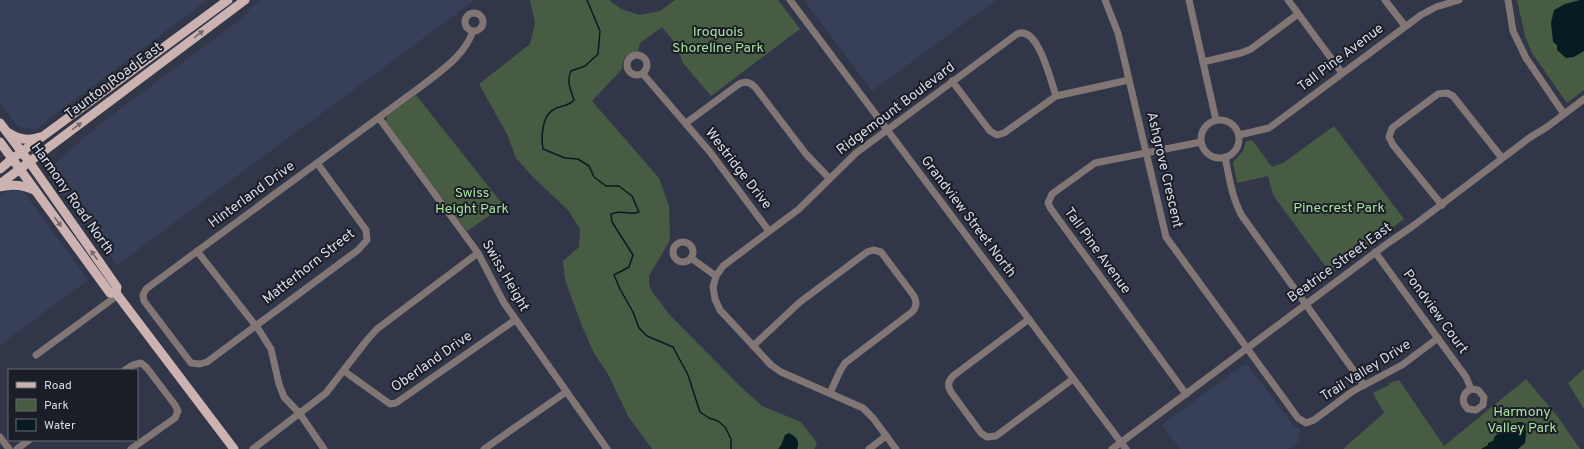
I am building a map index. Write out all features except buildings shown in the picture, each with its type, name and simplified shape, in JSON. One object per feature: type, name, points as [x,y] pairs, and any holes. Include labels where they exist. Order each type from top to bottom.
[{"type":"main road","name":"Taunton Road East","points":[[0,169],[228,0]]},
{"type":"main road","name":"Taunton Road East","points":[[0,186],[46,149],[245,0]]},
{"type":"main road","name":"Harmony Road North","points":[[0,123],[117,287],[117,294],[234,449]]},
{"type":"main road","points":[[6,131],[16,138],[26,140],[45,135]]},
{"type":"main road","name":"Harmony Road North","points":[[0,142],[110,293],[117,294]]},
{"type":"main road","points":[[43,183],[40,166],[46,149]]},
{"type":"main road","points":[[0,186],[25,186],[35,191]]},
{"type":"street","name":"Grandview Street North","points":[[790,0],[1126,449]]},
{"type":"street","name":"Ashgrove Crescent","points":[[1105,0],[1117,28],[1167,240],[1247,348]]},
{"type":"street","points":[[1189,0],[1216,120]]},
{"type":"street","points":[[1288,0],[1342,73]]},
{"type":"street","points":[[1385,0],[1405,26]]},
{"type":"street","name":"Tall Pine Avenue","points":[[1239,135],[1269,128],[1430,9],[1459,0]]},
{"type":"street","points":[[1508,0],[1513,31],[1526,58],[1564,114]]},
{"type":"street","points":[[1203,62],[1251,49],[1298,14]]},
{"type":"street","name":"Hinterland Drive","points":[[191,363],[144,301],[143,295],[149,285],[379,118],[453,60],[466,46],[473,31]]},
{"type":"street","name":"Ridgemount Boulevard","points":[[716,276],[726,264],[799,209],[853,155],[1019,32],[1024,32],[1031,37],[1040,50],[1056,96]]},
{"type":"street","name":"Westridge Drive","points":[[643,74],[713,155],[769,231]]},
{"type":"street","points":[[952,81],[990,131],[997,135],[1004,133],[1056,96],[1129,80]]},
{"type":"street","points":[[686,124],[739,84],[743,82],[750,83],[755,87],[806,154],[829,178]]},
{"type":"street","points":[[1442,205],[1393,145],[1389,137],[1392,128],[1438,94],[1447,93],[1453,96],[1502,158]]},
{"type":"street","name":"Beatrice Street East","points":[[1112,449],[1375,252],[1442,205],[1502,158],[1584,99]]},
{"type":"street","name":"Swiss Height","points":[[379,118],[478,253],[504,304],[608,449]]},
{"type":"street","points":[[1216,120],[1228,122],[1237,130],[1239,135],[1237,146],[1234,151],[1224,157],[1219,158],[1210,155],[1203,147],[1203,131],[1206,126],[1216,120]]},
{"type":"street","name":"Tall Pine Avenue","points":[[1186,394],[1049,205],[1049,199],[1052,194],[1091,164],[1202,142]]},
{"type":"street","points":[[1224,157],[1236,205],[1364,385]]},
{"type":"street","name":"Matterhorn Street","points":[[191,363],[200,364],[207,362],[358,250],[366,240],[366,230],[317,163]]},
{"type":"street","points":[[753,346],[800,302],[866,252],[872,250],[880,252],[914,296],[916,307],[912,312],[846,363],[840,371],[830,393]]},
{"type":"street","points":[[197,251],[271,349],[279,384],[284,396],[300,414],[324,449]]},
{"type":"street","name":"Pondview Court","points":[[1375,252],[1466,377],[1472,389]]},
{"type":"street","points":[[253,449],[326,393],[377,329],[478,253]]},
{"type":"street","points":[[691,258],[716,276],[714,292],[718,306],[753,346],[778,371],[863,408],[896,449]]},
{"type":"street","points":[[36,355],[117,294]]},
{"type":"street","points":[[1029,319],[953,376],[949,381],[949,388],[951,392],[981,433],[988,438],[996,436],[1073,379]]},
{"type":"street","name":"Oberland Drive","points":[[344,371],[390,404],[396,403],[516,320]]},
{"type":"street","name":"Trail Valley Drive","points":[[1247,348],[1298,418],[1306,423],[1314,420],[1364,385],[1394,371],[1438,338]]},
{"type":"street","points":[[127,369],[133,365],[141,363],[147,368],[178,411],[175,418],[131,449]]},
{"type":"street","points":[[484,449],[566,392]]},
{"type":"street","points":[[869,449],[886,436]]},
{"type":"street","points":[[0,437],[9,449]]},
{"type":"street","points":[[17,449],[28,441]]},
{"type":"shaded area","points":[[0,0],[207,0],[36,129],[18,127],[0,103]]},
{"type":"shaded area","points":[[261,0],[475,0],[117,265],[48,175],[48,170],[100,124],[246,15],[250,8]]},
{"type":"shaded area","points":[[804,0],[996,0],[872,91]]},
{"type":"shaded area","points":[[8,190],[23,191],[88,280],[0,345],[0,196]]},
{"type":"shaded area","points":[[1246,363],[1294,426],[1301,430],[1297,436],[1300,441],[1289,449],[1180,449],[1162,425]]},
{"type":"green space","name":"Iroquois Shoreline Park","points":[[530,0],[609,0],[621,9],[640,15],[660,11],[675,0],[778,0],[800,29],[711,96],[683,63],[675,43],[662,27],[640,43],[638,52],[628,55],[624,59],[622,69],[592,101],[659,178],[669,206],[670,240],[649,276],[651,290],[669,314],[739,385],[762,406],[801,422],[817,443],[814,449],[652,449],[628,416],[609,376],[594,353],[565,280],[563,261],[579,247],[580,229],[568,210],[534,178],[516,158],[507,134],[479,84],[530,44],[535,23]]},
{"type":"green space","points":[[1517,0],[1584,0],[1584,90],[1567,103],[1532,53],[1525,36]]},
{"type":"green space","name":"Swiss Height Park","points":[[416,95],[504,206],[467,231],[386,122],[387,116]]},
{"type":"green space","name":"Pinecrest Park","points":[[1334,126],[1404,219],[1331,274],[1273,195],[1268,176],[1237,183],[1233,162],[1243,151],[1246,141],[1252,140],[1272,167],[1283,163]]},
{"type":"green space","points":[[1584,369],[1584,409],[1568,383]]},
{"type":"green space","name":"Harmony Valley Park","points":[[1526,379],[1558,417],[1580,449],[1343,449],[1384,413],[1373,393],[1389,385],[1389,383],[1399,380],[1444,446]]},
{"type":"water","points":[[1584,0],[1584,51],[1574,57],[1566,58],[1557,50],[1557,45],[1553,42],[1551,23],[1554,10],[1565,4]]},
{"type":"water","points":[[1518,422],[1522,422],[1526,432],[1525,443],[1518,449],[1481,449],[1493,441],[1495,436]]},
{"type":"water","points":[[789,433],[797,440],[797,449],[778,449],[785,435]]},
{"type":"waterway","points":[[587,0],[600,31],[598,54],[585,66],[571,71],[569,82],[574,100],[569,104],[558,107],[549,113],[543,127],[543,149],[565,158],[578,159],[589,166],[594,177],[606,186],[619,186],[632,196],[639,212],[619,212],[611,214],[612,222],[633,255],[629,267],[614,275],[633,312],[639,328],[647,336],[673,347],[688,375],[700,412],[709,418],[718,421],[725,427],[731,439],[731,449]]}]
